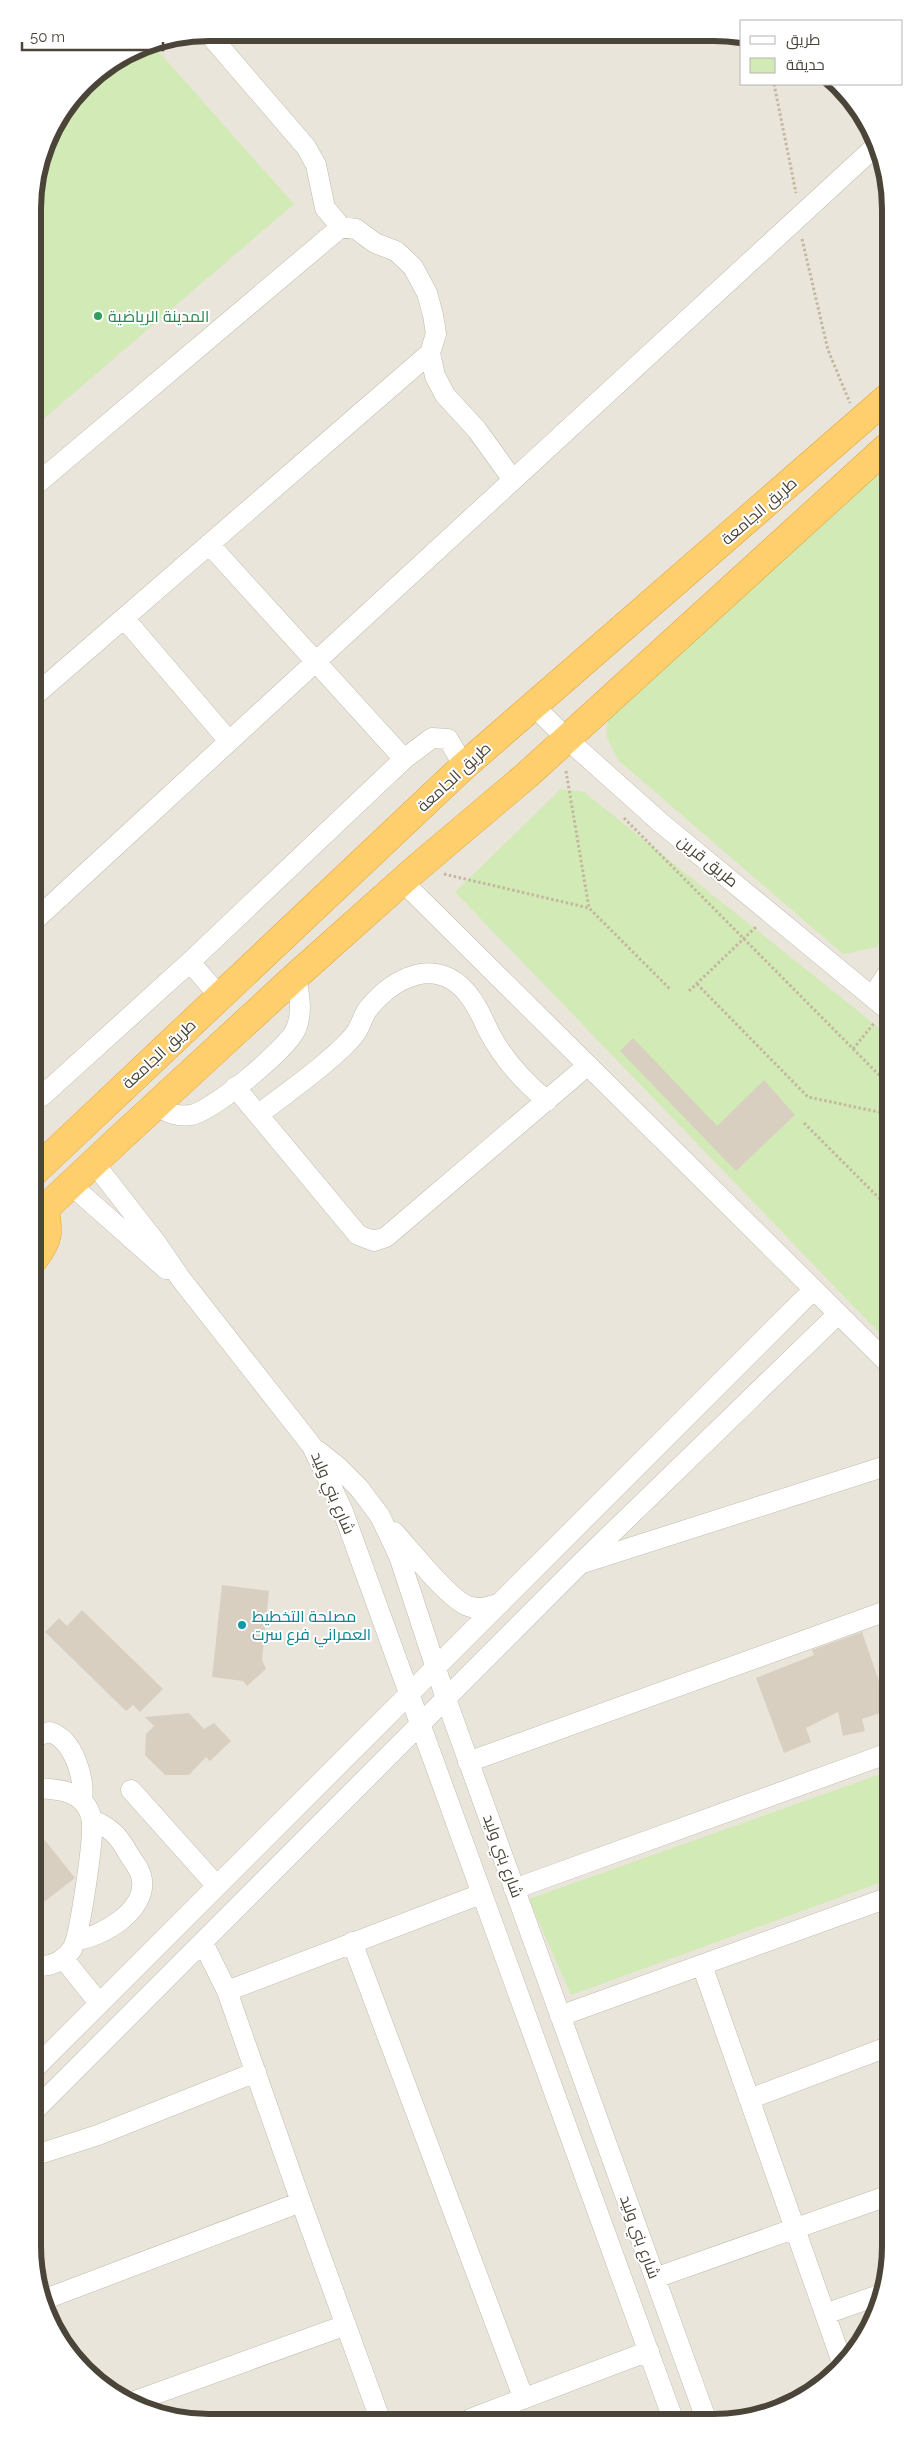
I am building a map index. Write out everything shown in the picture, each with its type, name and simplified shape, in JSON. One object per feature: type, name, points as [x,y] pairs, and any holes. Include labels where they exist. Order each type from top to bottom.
[{"type":"highway","name":"طريق الجامعة","points":[[42,1164],[464,766],[882,403]]},
{"type":"highway","points":[[41,1250],[45,1246],[48,1232],[51,1203],[296,976],[527,775],[882,453]]},
{"type":"street","points":[[215,41],[306,147],[316,165],[325,208],[341,227],[356,229],[375,243],[396,251],[414,267],[427,293],[433,315],[436,334],[430,353],[435,376],[445,395],[477,430],[513,480]]},
{"type":"street","points":[[42,912],[871,151]]},
{"type":"street","points":[[42,480],[341,227]]},
{"type":"street","points":[[42,689],[430,353]]},
{"type":"street","points":[[209,544],[404,759]]},
{"type":"street","points":[[124,618],[229,741]]},
{"type":"street","name":"طريق قرين","points":[[533,706],[560,743],[662,823],[882,1004]]},
{"type":"street","points":[[42,1096],[190,962],[404,759],[432,738],[448,740],[464,766]]},
{"type":"street","points":[[410,875],[588,1066],[881,1357]]},
{"type":"street","points":[[190,962],[220,997]]},
{"type":"street","points":[[258,1115],[341,1049],[357,1031],[366,1011],[382,993],[402,979],[429,973],[448,976],[466,991],[481,1012],[500,1051],[525,1083],[547,1101]]},
{"type":"street","points":[[156,1105],[171,1115],[193,1115],[213,1105],[280,1050],[292,1036],[301,1010],[296,976]]},
{"type":"street","points":[[236,1087],[358,1235],[374,1241],[386,1236],[588,1066]]},
{"type":"street","points":[[94,1164],[157,1244],[181,1280],[312,1446]]},
{"type":"street","points":[[51,1203],[144,1250],[181,1280]]},
{"type":"street","points":[[41,2063],[408,1693],[501,1603],[813,1290]]},
{"type":"street","points":[[41,2104],[580,1564],[838,1314]]},
{"type":"street","name":"شارع بني وليد","points":[[312,1446],[337,1466],[359,1488],[380,1516],[398,1556],[468,1762],[704,2414]]},
{"type":"street","name":"شارع بني وليد","points":[[312,1446],[342,1509],[671,2414]]},
{"type":"street","points":[[580,1564],[881,1467]]},
{"type":"street","points":[[380,1516],[454,1599],[470,1607],[485,1608],[501,1603]]},
{"type":"street","points":[[468,1762],[881,1613]]},
{"type":"street","points":[[41,1734],[50,1732],[63,1740],[81,1772],[83,1782],[82,1801]]},
{"type":"street","points":[[514,1889],[881,1756]]},
{"type":"street","points":[[41,1789],[71,1793],[87,1807],[92,1820],[76,1940],[63,1958],[48,1965],[41,1966]]},
{"type":"street","points":[[131,1790],[216,1886]]},
{"type":"street","points":[[76,1940],[95,1936],[112,1927],[127,1914],[138,1898],[142,1886],[141,1874],[118,1836],[105,1825],[92,1820]]},
{"type":"street","points":[[228,1991],[481,1894]]},
{"type":"street","points":[[560,2016],[881,1900]]},
{"type":"street","points":[[352,1942],[523,2397]]},
{"type":"street","points":[[203,1943],[228,1991],[300,2202],[378,2414]]},
{"type":"street","points":[[63,1958],[99,2003]]},
{"type":"street","points":[[702,1965],[840,2356]]},
{"type":"street","points":[[72,2030],[93,2051]]},
{"type":"street","points":[[749,2099],[881,2049]]},
{"type":"street","points":[[41,2153],[98,2136],[256,2072]]},
{"type":"street","points":[[655,2278],[881,2199]]},
{"type":"street","points":[[50,2297],[300,2202]]},
{"type":"street","points":[[825,2314],[874,2297]]},
{"type":"street","points":[[141,2399],[346,2325]]},
{"type":"street","points":[[482,2414],[649,2351]]},
{"type":"path","points":[[774,85],[796,187],[804,254],[828,350],[859,424]]},
{"type":"path","points":[[560,743],[590,908],[671,990]]},
{"type":"path","points":[[619,813],[882,1078]]},
{"type":"path","points":[[410,875],[590,908]]},
{"type":"path","points":[[689,991],[770,913]]},
{"type":"path","points":[[697,984],[808,1097],[882,1113]]},
{"type":"path","points":[[853,1049],[882,1007]]},
{"type":"path","points":[[804,1123],[882,1201]]},
{"type":"shaded area","points":[[209,41],[714,41],[740,43],[740,85],[827,85],[833,90],[847,107],[864,135],[873,155],[879,177],[882,209],[881,2257],[879,2278],[869,2310],[853,2339],[833,2365],[798,2391],[768,2405],[746,2411],[714,2414],[209,2414],[177,2411],[155,2405],[135,2396],[116,2385],[90,2365],[64,2330],[54,2310],[44,2278],[41,2246],[42,198],[47,166],[54,145],[76,107],[90,90],[125,64],[166,47]]},
{"type":"green space","name":"المدينة الرياضية","points":[[157,49],[294,204],[42,420],[43,187],[54,145],[64,125],[90,90],[125,64]]},
{"type":"green space","points":[[882,461],[882,939],[877,947],[843,954],[618,760],[606,735],[610,708]]},
{"type":"green space","points":[[561,789],[584,792],[882,1030],[881,1335],[455,892]]},
{"type":"green space","points":[[881,1774],[881,1882],[571,1995],[529,1899]]},
{"type":"building","points":[[633,1038],[717,1126],[764,1080],[795,1115],[736,1171],[620,1051]]},
{"type":"building","name":"مصلحة التخطيط العمراني فرع سرت","points":[[222,1585],[269,1591],[262,1660],[266,1669],[247,1686],[243,1681],[212,1677]]},
{"type":"building","points":[[82,1610],[163,1689],[140,1712],[133,1705],[126,1711],[45,1632],[59,1618],[67,1626]]},
{"type":"building","points":[[862,1632],[881,1688],[881,1713],[862,1719],[865,1731],[843,1736],[838,1712],[806,1728],[811,1742],[784,1753],[756,1678],[814,1655],[812,1650]]},
{"type":"building","points":[[189,1713],[204,1729],[214,1723],[231,1741],[210,1761],[206,1757],[189,1775],[165,1775],[145,1755],[146,1734],[154,1726],[145,1717]]},
{"type":"building","points":[[41,1836],[75,1878],[41,1904]]},
{"type":"place","name":"المدينة الرياضية","points":[[98,316]]},
{"type":"place","name":"مصلحة التخطيط العمراني فرع سرت","points":[[242,1625]]}]
